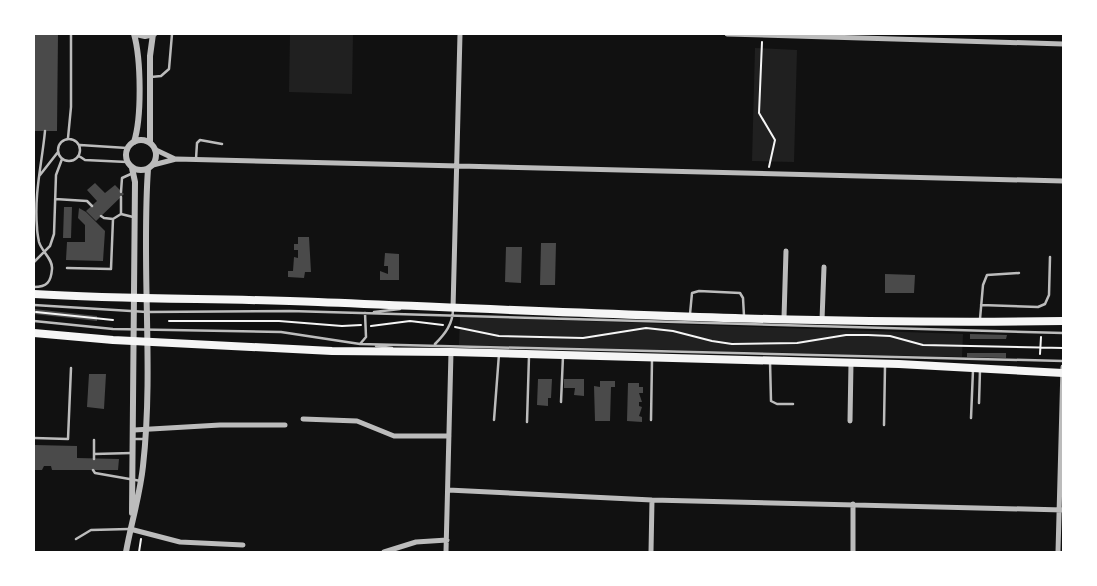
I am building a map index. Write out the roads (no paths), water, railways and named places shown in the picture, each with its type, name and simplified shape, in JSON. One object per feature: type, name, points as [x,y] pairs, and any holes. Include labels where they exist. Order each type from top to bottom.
[{"type":"main road","points":[[34,294],[134,300],[309,302],[417,307],[453,313],[744,317],[822,320],[1063,322]]},
{"type":"main road","points":[[34,335],[332,351],[499,353],[885,364],[1063,373]]},
{"type":"street","points":[[134,142],[138,123],[138,56],[135,34],[145,36],[154,34],[150,77],[150,142]]},
{"type":"street","points":[[453,313],[460,34]]},
{"type":"street","points":[[727,34],[1063,44]]},
{"type":"street","points":[[132,518],[135,217],[131,168],[127,148],[134,142],[144,140],[150,142],[156,150],[176,159]]},
{"type":"street","points":[[126,552],[141,481],[146,429],[150,167],[156,158],[156,150]]},
{"type":"street","points":[[131,168],[138,170],[176,159],[196,159],[1063,181]]},
{"type":"street","points":[[784,318],[786,251]]},
{"type":"street","points":[[822,320],[824,267]]},
{"type":"street","points":[[446,552],[451,352]]},
{"type":"street","points":[[850,421],[851,363]]},
{"type":"street","points":[[1058,552],[1061,510],[1063,366]]},
{"type":"street","points":[[303,419],[357,421],[394,436],[449,436]]},
{"type":"street","points":[[134,430],[220,424],[285,425]]},
{"type":"street","points":[[448,490],[652,500],[1061,510]]},
{"type":"street","points":[[651,552],[652,500]]},
{"type":"street","points":[[853,504],[853,552]]},
{"type":"street","points":[[130,529],[180,542],[243,545]]},
{"type":"street","points":[[384,552],[416,542],[447,540]]},
{"type":"lane","points":[[68,138],[71,107],[71,34]]},
{"type":"lane","points":[[150,77],[161,76],[169,69],[172,34]]},
{"type":"lane","points":[[34,287],[46,286],[49,282],[52,263],[39,243],[37,228],[39,176],[45,131]]},
{"type":"lane","points":[[39,176],[58,152],[59,144],[68,138],[75,140],[80,145],[89,147],[127,148]]},
{"type":"lane","points":[[196,159],[197,143],[200,140],[222,144]]},
{"type":"lane","points":[[58,152],[62,159],[73,161],[79,156],[80,145]]},
{"type":"lane","points":[[79,156],[85,160],[131,168]]},
{"type":"lane","points":[[34,262],[44,253],[54,234],[56,175],[62,159]]},
{"type":"lane","points":[[121,192],[122,178],[131,168]]},
{"type":"lane","points":[[120,214],[122,197]]},
{"type":"lane","points":[[55,199],[88,201],[92,206]]},
{"type":"lane","points":[[101,216],[113,218],[120,214],[135,217]]},
{"type":"lane","points":[[67,268],[111,269],[113,218]]},
{"type":"lane","points":[[981,305],[1038,306],[1045,304],[1049,295],[1050,257]]},
{"type":"lane","points":[[980,321],[983,285],[987,276],[1019,273]]},
{"type":"lane","points":[[690,316],[692,293],[699,290],[740,293],[743,298],[744,317]]},
{"type":"lane","points":[[34,305],[147,312],[234,310],[453,313],[1063,332]]},
{"type":"lane","points":[[365,313],[417,307]]},
{"type":"lane","points":[[360,344],[366,337],[365,313]]},
{"type":"lane","points":[[435,344],[449,326],[453,313]]},
{"type":"lane","points":[[34,320],[148,330],[280,332],[421,352]]},
{"type":"lane","points":[[360,344],[435,344],[1040,362],[1063,361]]},
{"type":"lane","points":[[494,420],[499,353]]},
{"type":"lane","points":[[527,422],[529,354]]},
{"type":"lane","points":[[561,402],[563,355]]},
{"type":"lane","points":[[651,420],[652,357]]},
{"type":"lane","points":[[770,361],[771,401],[777,404],[794,404]]},
{"type":"lane","points":[[884,425],[885,364]]},
{"type":"lane","points":[[34,438],[68,439],[71,368]]},
{"type":"lane","points":[[976,370],[979,403]]},
{"type":"lane","points":[[971,418],[976,370]]},
{"type":"lane","points":[[134,439],[145,439]]},
{"type":"lane","points":[[94,440],[94,459]]},
{"type":"lane","points":[[94,454],[132,453]]},
{"type":"lane","points":[[93,470],[94,473],[141,481]]},
{"type":"lane","points":[[76,539],[91,530],[130,529]]}]
